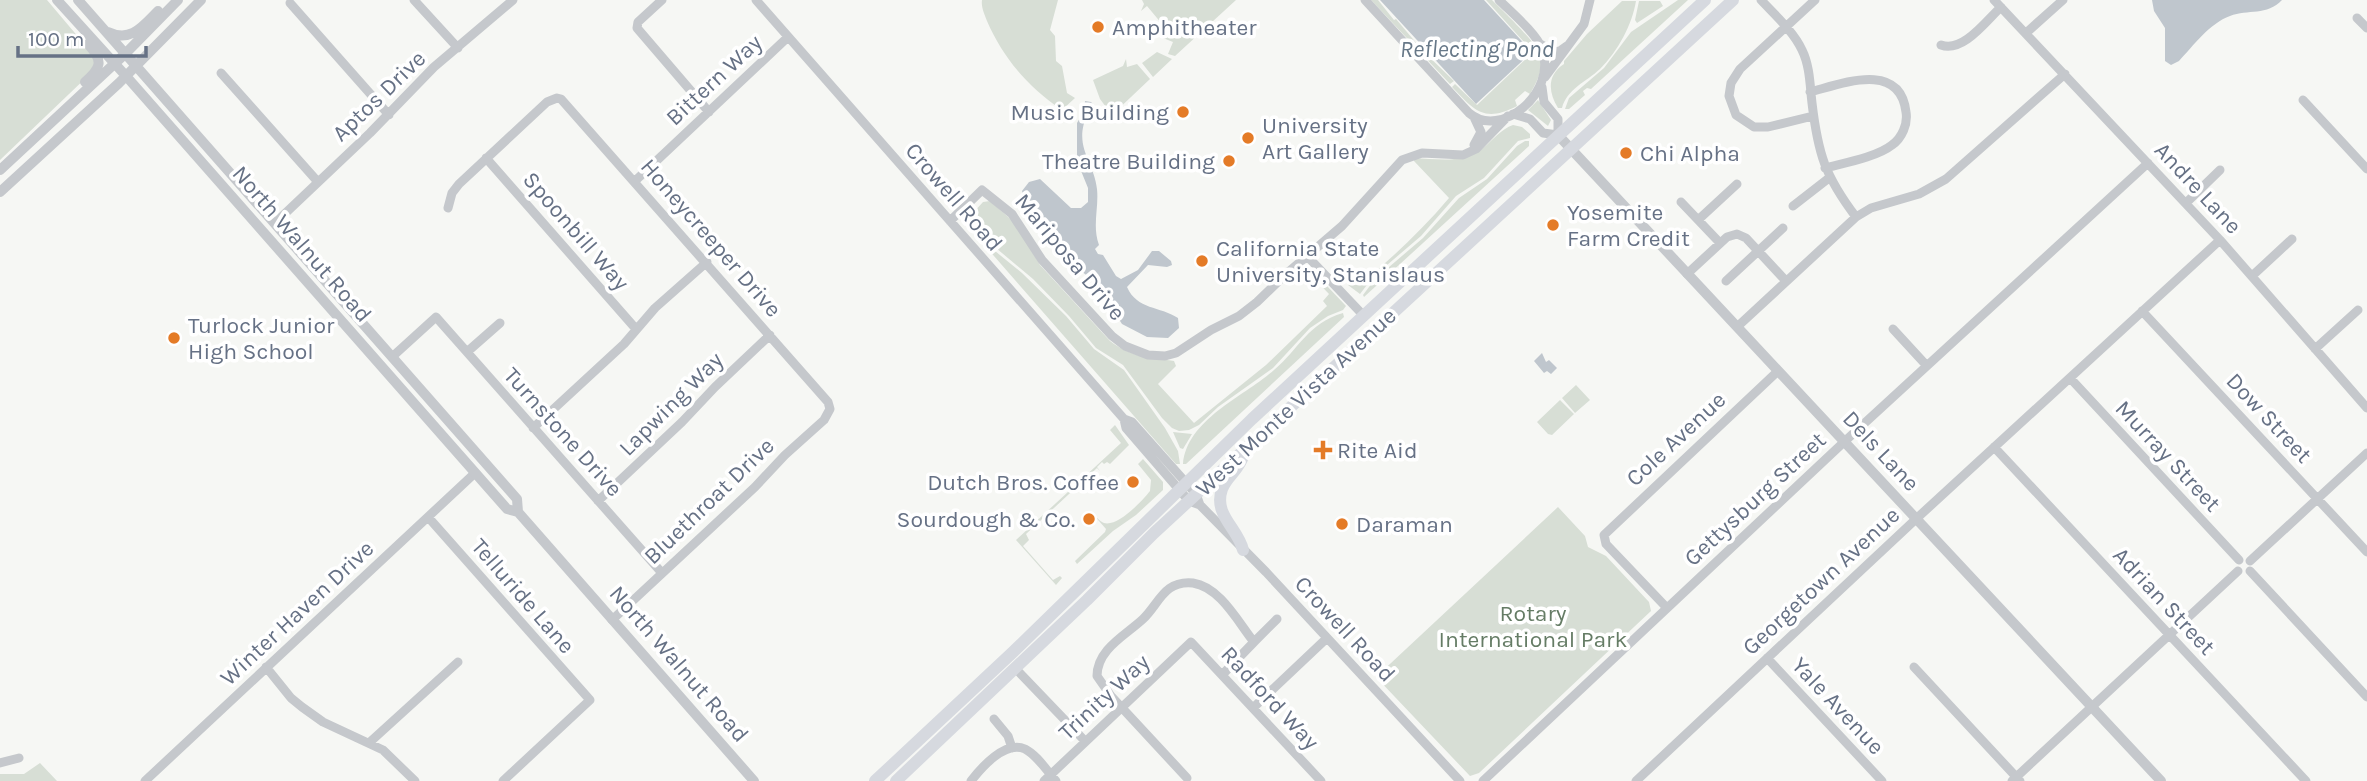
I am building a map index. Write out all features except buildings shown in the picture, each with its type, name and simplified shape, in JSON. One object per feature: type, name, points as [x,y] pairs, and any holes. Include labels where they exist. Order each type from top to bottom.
[{"type":"main road","name":"West Monte Vista Avenue","points":[[875,781],[1364,316],[1705,0]]},
{"type":"main road","name":"West Monte Vista Avenue","points":[[896,781],[1195,500],[1244,450],[1733,0]]},
{"type":"main road","points":[[1243,550],[1240,538],[1224,519],[1220,500],[1223,487],[1241,464],[1244,450]]},
{"type":"street","name":"North Walnut Road","points":[[57,0],[507,509],[518,512],[754,781]]},
{"type":"street","points":[[55,119],[66,100],[95,73],[99,59],[63,17],[57,0]]},
{"type":"street","name":"North Walnut Road","points":[[78,0],[517,499],[518,512]]},
{"type":"street","points":[[105,30],[120,36],[135,33],[169,0]]},
{"type":"street","points":[[0,170],[115,64],[178,0]]},
{"type":"street","points":[[0,192],[126,76],[201,0]]},
{"type":"street","points":[[414,0],[457,48]]},
{"type":"street","name":"Aptos Drive","points":[[275,223],[427,74],[513,0]]},
{"type":"street","points":[[662,0],[636,26],[709,112]]},
{"type":"street","name":"Crowell Road","points":[[755,0],[1124,419],[1132,422],[1195,500],[1460,781]]},
{"type":"street","points":[[1365,0],[1473,116],[1479,125],[1480,135],[1470,151]]},
{"type":"street","points":[[1499,0],[1539,42],[1554,52],[1569,45]]},
{"type":"street","points":[[1470,151],[1530,101],[1586,20],[1590,0]]},
{"type":"street","points":[[1761,0],[1797,41],[1805,56],[1816,139],[1825,168],[1856,217]]},
{"type":"street","points":[[1814,116],[1768,127],[1754,127],[1741,119],[1730,102],[1730,89],[1736,73],[1815,0]]},
{"type":"street","points":[[2026,33],[2063,0]]},
{"type":"street","points":[[289,3],[388,115]]},
{"type":"street","points":[[1941,45],[1951,47],[1962,43],[1997,3]]},
{"type":"street","name":"Andre Lane","points":[[1997,3],[2220,240],[2367,408]]},
{"type":"street","points":[[2357,18],[2367,28]]},
{"type":"street","name":"Bittern Way","points":[[635,181],[788,37]]},
{"type":"street","points":[[1473,116],[1486,120],[1510,115],[1525,116],[1543,133],[1558,135],[1558,119],[1543,99],[1546,65],[1539,42]]},
{"type":"street","points":[[221,73],[318,182]]},
{"type":"street","points":[[1737,327],[1856,217],[1871,208],[1919,194],[1946,179],[2065,74]]},
{"type":"street","points":[[1810,92],[1861,80],[1880,79],[1897,90],[1906,110],[1902,135],[1890,147],[1825,168]]},
{"type":"street","name":"Honeycreeper Drive","points":[[486,158],[547,102],[557,98],[566,102],[824,397],[831,409]]},
{"type":"street","points":[[2304,100],[2367,169]]},
{"type":"street","name":"Dels Lane","points":[[1558,135],[2161,781]]},
{"type":"street","name":"Mariposa Drive","points":[[950,221],[982,190],[1012,214],[1042,260],[1073,291],[1106,331],[1125,346],[1148,355],[1171,355],[1239,316],[1358,210],[1402,160],[1419,154],[1459,155],[1470,151]]},
{"type":"street","points":[[448,208],[454,189],[486,158]]},
{"type":"street","name":"Spoonbill Way","points":[[486,158],[636,329]]},
{"type":"street","name":"Gettysburg Street","points":[[1483,781],[1844,442],[2148,163]]},
{"type":"street","points":[[2186,203],[2221,170]]},
{"type":"street","points":[[1793,206],[1829,178]]},
{"type":"street","points":[[1698,220],[1737,184]]},
{"type":"street","points":[[1681,201],[1720,243]]},
{"type":"street","points":[[1726,281],[1783,228]]},
{"type":"street","points":[[1687,274],[1731,234],[1739,234],[1786,281]]},
{"type":"street","points":[[2252,276],[2292,239]]},
{"type":"street","name":"Georgetown Avenue","points":[[1636,781],[2220,240]]},
{"type":"street","points":[[1307,256],[1364,316]]},
{"type":"street","points":[[533,428],[707,262]]},
{"type":"street","points":[[2315,349],[2358,310]]},
{"type":"street","name":"Dow Street","points":[[2142,311],[2367,552]]},
{"type":"street","name":"Turnstone Drive","points":[[392,357],[436,317],[662,573]]},
{"type":"street","points":[[467,352],[500,323]]},
{"type":"street","points":[[1893,329],[1927,366]]},
{"type":"street","name":"Lapwing Way","points":[[598,501],[770,335]]},
{"type":"street","name":"Cole Avenue","points":[[1667,608],[1606,544],[1603,537],[1617,520],[1777,371]]},
{"type":"street","name":"Murray Street","points":[[2070,378],[2239,560]]},
{"type":"street","name":"Bluethroat Drive","points":[[612,620],[755,487],[824,420],[831,409]]},
{"type":"street","name":"Adrian Street","points":[[1994,447],[2306,781]]},
{"type":"street","points":[[2367,453],[2317,499],[2250,566],[2243,574],[2236,567],[2239,560],[2246,558],[2250,566],[2367,697]]},
{"type":"street","name":"Winter Haven Drive","points":[[145,781],[475,472]]},
{"type":"street","name":"Telluride Lane","points":[[428,517],[590,700],[503,781]]},
{"type":"street","points":[[1914,667],[2016,780],[2238,571]]},
{"type":"street","points":[[1187,778],[1121,708],[1097,676],[1098,664],[1108,649],[1144,618],[1160,597],[1176,585],[1194,583],[1213,592],[1254,642]]},
{"type":"street","points":[[1222,675],[1277,619]]},
{"type":"street","points":[[1253,708],[1327,638]]},
{"type":"street","name":"Radford Way","points":[[1191,642],[1321,781]]},
{"type":"street","name":"Trinity Way","points":[[1050,779],[1086,741],[1191,642]]},
{"type":"street","name":"Yale Avenue","points":[[1767,657],[1882,781]]},
{"type":"street","points":[[370,742],[458,662]]},
{"type":"street","points":[[266,667],[291,698],[302,707],[337,729],[383,750],[415,781]]},
{"type":"street","points":[[1016,668],[1086,741]]},
{"type":"street","points":[[994,719],[1008,736],[1012,748]]},
{"type":"street","points":[[971,781],[984,766],[1012,748],[1019,747],[1030,752],[1050,779]]},
{"type":"street","points":[[0,763],[19,758]]},
{"type":"green space","points":[[0,0],[47,0],[96,58],[91,73],[0,160]]},
{"type":"green space","points":[[982,0],[1058,0],[1050,30],[1055,36],[1056,61],[1062,66],[1067,93],[1075,98],[1062,110],[1038,92],[1009,59],[993,35],[982,8]]},
{"type":"green space","points":[[1142,0],[1236,0],[1175,56],[1168,54],[1173,42],[1163,38],[1158,26],[1162,24],[1147,6],[1141,11],[1144,4]]},
{"type":"green space","points":[[1371,0],[1378,0],[1454,81],[1450,84]]},
{"type":"green space","points":[[1486,0],[1492,0],[1520,28],[1539,51],[1542,61],[1539,76],[1530,94],[1525,91],[1515,100],[1517,106],[1496,114],[1488,114],[1474,108],[1452,87],[1455,84],[1477,105],[1533,52]]},
{"type":"green space","points":[[1678,0],[1688,0],[1591,89],[1583,91],[1585,95],[1569,109],[1565,109],[1569,98],[1604,68],[1631,32]]},
{"type":"green space","points":[[1622,1],[1636,1],[1628,28],[1618,46],[1607,62],[1568,96],[1562,108],[1558,108],[1551,90],[1554,73],[1587,34]]},
{"type":"green space","points":[[1639,1],[1660,1],[1663,6],[1637,23],[1635,20]]},
{"type":"green space","points":[[1157,52],[1172,59],[1153,77],[1142,63]]},
{"type":"green space","points":[[1126,59],[1127,67],[1137,64],[1150,79],[1112,115],[1100,99],[1093,80],[1123,66]]},
{"type":"green space","points":[[1538,100],[1551,120],[1548,126],[1528,110]]},
{"type":"green space","points":[[1513,125],[1522,127],[1530,134],[1530,138],[1518,141],[1484,178],[1456,196],[1421,236],[1373,277],[1360,294],[1348,285],[1355,278],[1361,284],[1373,274],[1418,232],[1449,198],[1414,158],[1450,159],[1468,156]]},
{"type":"green space","points":[[1529,141],[1529,146],[1364,297],[1375,279],[1423,238],[1459,198],[1487,179],[1517,146]]},
{"type":"green space","points":[[990,201],[1015,223],[1040,265],[1110,341],[1133,354],[1174,361],[1176,366],[1158,384],[1194,423],[1266,365],[1327,306],[1323,301],[1329,294],[1304,268],[1309,267],[1346,306],[1310,328],[1273,368],[1218,407],[1199,425],[1179,431],[1162,418],[1123,365],[1096,348],[1033,279],[996,248],[972,214],[983,202]]},
{"type":"green space","points":[[966,215],[995,251],[1066,316],[1094,349],[1124,370],[1165,428],[1178,451],[1180,464],[1176,464],[966,224]]},
{"type":"green space","points":[[1343,313],[1344,317],[1183,464],[1187,448],[1206,421],[1274,370],[1312,330],[1331,317]]},
{"type":"green space","points":[[1576,385],[1590,400],[1575,413],[1562,398]]},
{"type":"green space","points":[[1560,400],[1574,414],[1552,435],[1548,434],[1537,422]]},
{"type":"green space","points":[[1115,425],[1129,445],[1110,464],[1102,462],[1097,467],[1100,471],[1097,468],[1026,534],[1029,540],[1023,546],[1053,580],[1060,576],[1062,578],[1056,585],[1016,540],[1121,443],[1110,430]]},
{"type":"green space","points":[[1173,432],[1192,434],[1183,449],[1180,448]]},
{"type":"green space","points":[[1143,459],[1163,482],[1163,490],[1077,564],[1075,561],[1106,529],[1092,513],[1104,523],[1116,521],[1150,491],[1151,480],[1138,464]]},
{"type":"green space","name":"Rotary International Park","points":[[1558,507],[1585,536],[1588,547],[1606,556],[1649,602],[1651,611],[1479,773],[1470,776],[1376,677]]},
{"type":"green space","points":[[40,763],[57,781],[0,781],[0,774],[24,774]]},
{"type":"water","name":"Reflecting Pond","points":[[1380,0],[1484,0],[1532,52],[1476,104]]},
{"type":"water","points":[[2152,0],[2282,0],[2270,8],[2223,19],[2202,36],[2179,61],[2171,65],[2165,61],[2165,28],[2154,11]]},
{"type":"water","points":[[1085,101],[1091,102],[1096,108],[1094,112],[1088,113],[1082,135],[1097,189],[1096,231],[1099,245],[1095,249],[1098,254],[1103,255],[1116,276],[1121,279],[1138,270],[1152,251],[1159,251],[1171,261],[1172,265],[1167,267],[1148,265],[1127,287],[1143,304],[1178,318],[1179,328],[1168,338],[1147,337],[1122,324],[1094,281],[1059,254],[1039,217],[1024,198],[1022,191],[1029,182],[1040,179],[1071,208],[1081,208],[1088,202],[1088,188],[1077,161],[1077,123],[1084,111]]},
{"type":"water","points":[[1542,353],[1546,362],[1549,360],[1557,368],[1551,374],[1547,371],[1544,373],[1534,361]]},
{"type":"place","name":"Amphitheater","points":[[1098,27]]},
{"type":"place","name":"Music Building","points":[[1183,112]]},
{"type":"place","name":"University Art Gallery","points":[[1248,138]]},
{"type":"place","name":"Chi Alpha","points":[[1626,153]]},
{"type":"place","name":"Theatre Building","points":[[1229,161]]},
{"type":"place","name":"Yosemite Farm Credit","points":[[1553,225]]},
{"type":"place","name":"California State University, Stanislaus","points":[[1202,261]]},
{"type":"place","name":"Turlock Junior High School","points":[[174,338]]},
{"type":"place","name":"Rite Aid","points":[[1323,450]]},
{"type":"place","name":"Dutch Bros. Coffee","points":[[1133,482]]},
{"type":"place","name":"Sourdough & Co.","points":[[1089,519]]},
{"type":"place","name":"Daraman","points":[[1342,524]]}]
